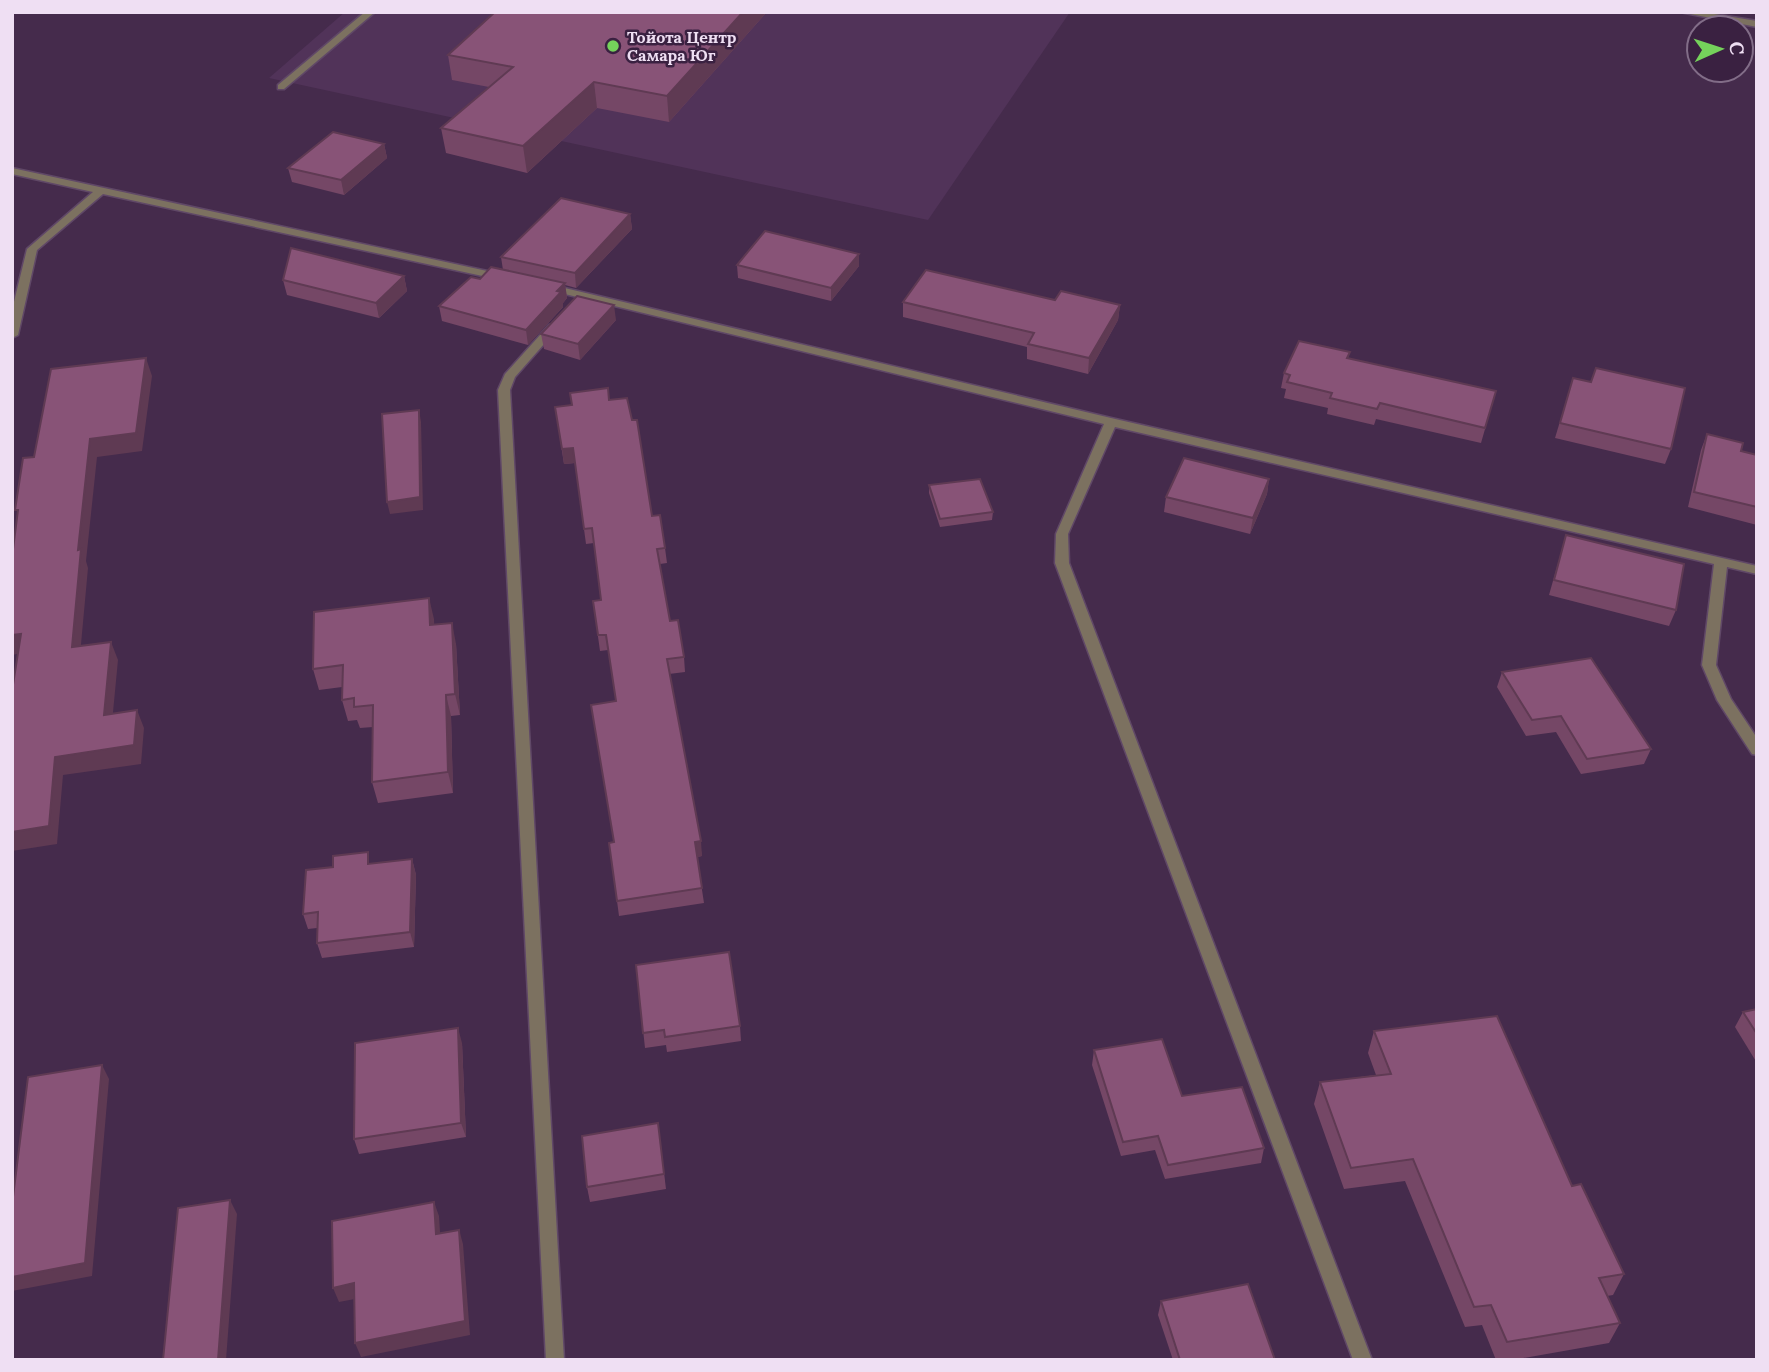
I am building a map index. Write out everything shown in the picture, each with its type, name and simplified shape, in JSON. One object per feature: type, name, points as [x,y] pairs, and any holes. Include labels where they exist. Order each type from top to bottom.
[{"type":"street","points":[[281,87],[371,12]]},
{"type":"street","points":[[1684,12],[1757,24]]},
{"type":"street","points":[[12,171],[99,192],[516,280]]},
{"type":"street","points":[[12,335],[32,249],[99,192]]},
{"type":"street","points":[[530,283],[574,305],[1111,422],[1757,570]]},
{"type":"street","points":[[555,1360],[504,390],[509,376],[574,305]]},
{"type":"street","points":[[1111,422],[1062,534],[1062,563],[1363,1360]]},
{"type":"street","points":[[1721,561],[1709,665],[1724,700],[1757,750]]},
{"type":"shaded area","points":[[345,12],[1070,12],[928,220],[269,78]]},
{"type":"building","name":"Тойота Центр Самара Юг","points":[[495,12],[743,12],[667,96],[594,82],[523,146],[441,128],[513,67],[448,55]]},
{"type":"building","points":[[333,132],[384,144],[341,180],[288,168]]},
{"type":"building","points":[[561,198],[630,214],[575,273],[501,257]]},
{"type":"building","points":[[765,231],[859,254],[831,288],[737,265]]},
{"type":"building","points":[[291,248],[404,276],[376,303],[283,280]]},
{"type":"building","points":[[491,267],[565,283],[557,291],[561,292],[526,330],[439,306],[471,277],[480,279]]},
{"type":"building","points":[[926,270],[1055,300],[1061,291],[1120,305],[1089,358],[1028,344],[1034,333],[903,302]]},
{"type":"building","points":[[577,296],[614,305],[578,344],[541,334]]},
{"type":"building","points":[[1299,341],[1350,352],[1347,358],[1496,391],[1485,428],[1380,403],[1377,409],[1330,398],[1332,393],[1287,382],[1290,375],[1284,373]]},
{"type":"building","points":[[146,358],[136,433],[90,439],[78,550],[81,549],[72,647],[111,642],[104,715],[137,710],[134,745],[55,757],[49,826],[12,832],[12,691],[21,634],[12,635],[12,557],[18,510],[15,510],[23,458],[34,457],[51,369]]},
{"type":"building","points":[[1596,368],[1685,388],[1671,449],[1560,423],[1573,378],[1591,382]]},
{"type":"building","points":[[608,388],[609,400],[627,398],[632,420],[637,420],[652,516],[660,515],[665,548],[657,549],[670,621],[678,620],[684,657],[667,659],[701,841],[695,842],[702,888],[617,901],[609,843],[614,842],[591,705],[616,701],[606,635],[598,635],[593,601],[601,600],[592,528],[584,529],[573,448],[562,449],[555,407],[572,405],[570,393]]},
{"type":"building","points":[[419,410],[420,497],[387,502],[382,414]]},
{"type":"building","points":[[1707,434],[1743,443],[1741,451],[1757,455],[1757,507],[1694,492]]},
{"type":"building","points":[[1184,458],[1269,479],[1253,518],[1166,497]]},
{"type":"building","points":[[980,479],[993,512],[940,519],[929,485]]},
{"type":"building","points":[[1566,535],[1684,564],[1676,610],[1554,580]]},
{"type":"building","points":[[429,598],[430,625],[452,623],[455,694],[446,695],[448,772],[372,782],[373,705],[354,707],[354,698],[342,700],[343,665],[313,669],[314,612]]},
{"type":"building","points":[[1591,658],[1651,749],[1587,759],[1561,716],[1532,720],[1502,672]]},
{"type":"building","points":[[368,852],[368,864],[412,859],[410,932],[317,943],[318,912],[303,914],[306,870],[333,867],[333,856]]},
{"type":"building","points":[[729,952],[740,1026],[665,1037],[664,1030],[643,1033],[636,965]]},
{"type":"building","points":[[1757,1009],[1757,1034],[1743,1012]]},
{"type":"building","points":[[1497,1016],[1572,1186],[1581,1184],[1624,1274],[1599,1278],[1620,1323],[1507,1342],[1491,1305],[1474,1307],[1413,1159],[1351,1168],[1320,1082],[1391,1074],[1374,1031]]},
{"type":"building","points":[[458,1028],[461,1123],[354,1139],[355,1043]]},
{"type":"building","points":[[1162,1039],[1182,1096],[1242,1087],[1264,1148],[1168,1165],[1158,1136],[1123,1142],[1094,1050]]},
{"type":"building","points":[[102,1065],[85,1263],[12,1277],[12,1205],[28,1077]]},
{"type":"building","points":[[658,1123],[664,1174],[587,1187],[582,1136]]},
{"type":"building","points":[[230,1200],[218,1360],[163,1360],[178,1208]]},
{"type":"building","points":[[434,1202],[436,1234],[459,1230],[465,1321],[355,1343],[354,1283],[333,1288],[332,1221]]},
{"type":"building","points":[[1248,1284],[1275,1360],[1180,1360],[1161,1301]]},
{"type":"place","name":"Тойота Центр Самара Юг","points":[[613,46]]}]
